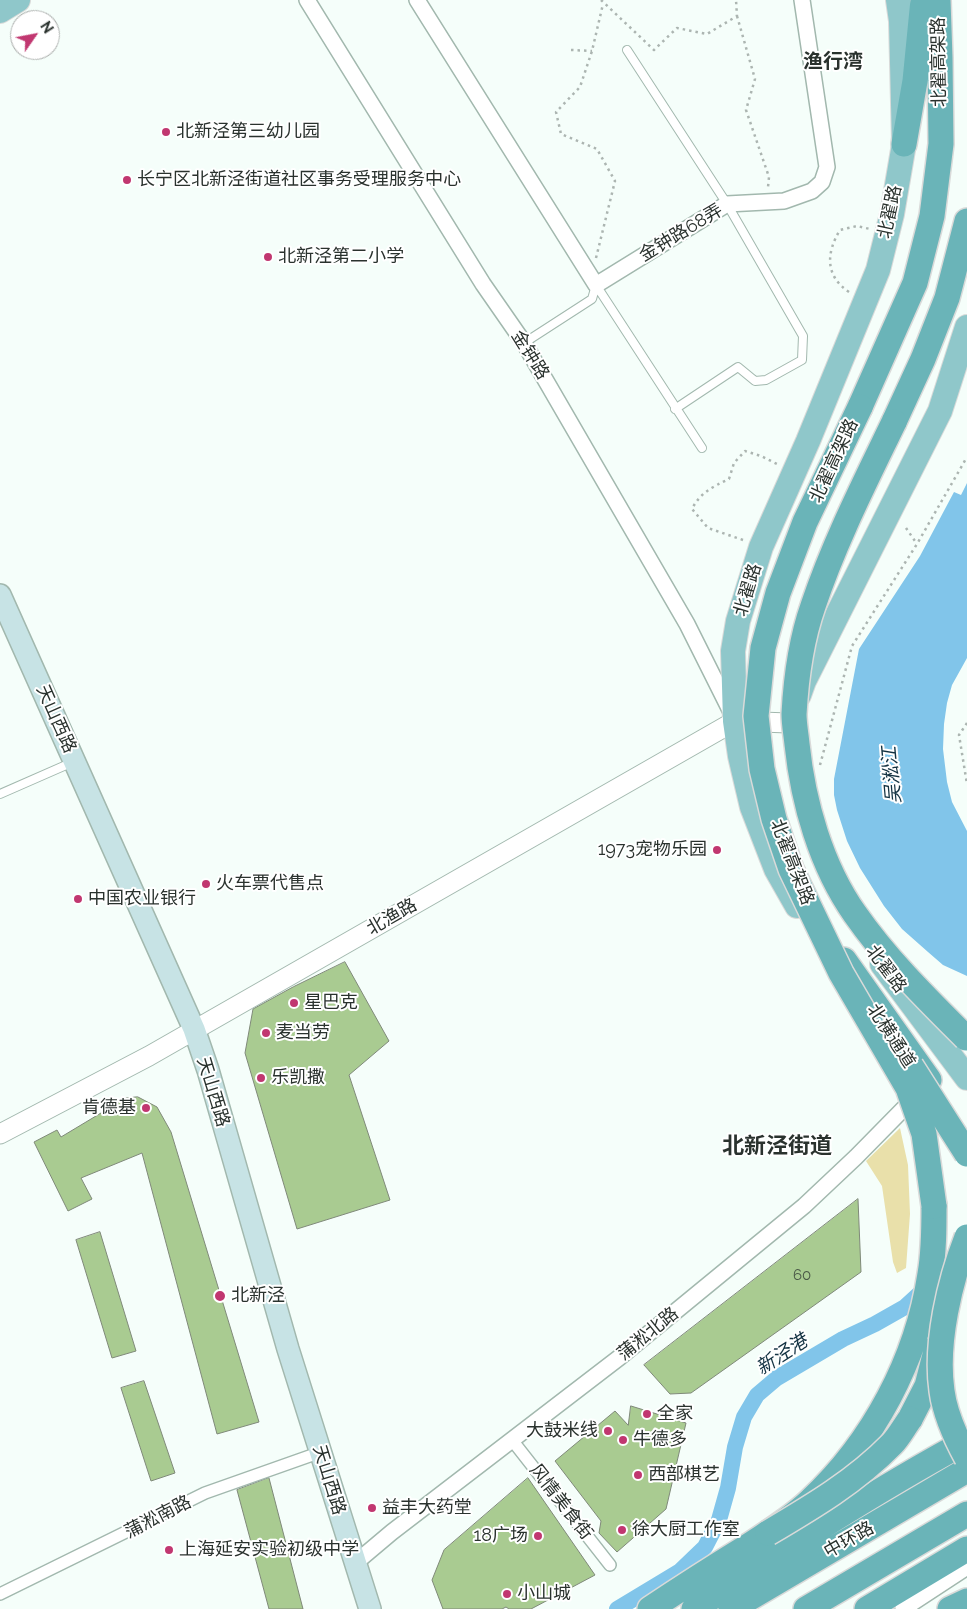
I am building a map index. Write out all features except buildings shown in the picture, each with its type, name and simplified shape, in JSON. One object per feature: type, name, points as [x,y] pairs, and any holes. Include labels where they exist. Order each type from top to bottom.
[{"type":"highway","points":[[904,144],[915,81],[923,0]]},
{"type":"highway","name":"北翟高架路","points":[[815,919],[791,869],[774,819],[762,769],[756,716],[763,648],[778,594],[805,522],[860,407],[915,283],[932,216],[941,144],[938,0]]},
{"type":"highway","name":"北翟高架路","points":[[967,221],[947,298],[923,359],[839,540],[812,607],[798,661],[794,716],[799,761],[809,811],[822,852],[854,914],[922,994],[967,1039]]},
{"type":"highway","points":[[768,1533],[809,1502],[838,1472],[873,1425],[895,1386],[910,1349],[930,1275],[934,1239],[934,1206],[924,1134],[908,1088],[841,973],[815,919]]},
{"type":"highway","name":"北横通道","points":[[815,919],[966,1141]]},
{"type":"highway","points":[[650,1609],[768,1533],[833,1494],[866,1468],[893,1443],[910,1419],[927,1386],[958,1260],[967,1237]]},
{"type":"highway","points":[[946,1305],[941,1347],[942,1391],[953,1430],[967,1458]]},
{"type":"highway","points":[[694,1609],[927,1463],[967,1441]]},
{"type":"highway","name":"中环路","points":[[731,1609],[967,1470]]},
{"type":"highway","points":[[806,1609],[967,1514]]},
{"type":"highway","points":[[867,1609],[967,1549]]},
{"type":"highway","points":[[950,1609],[967,1601]]},
{"type":"main road","points":[[0,11],[18,0]]},
{"type":"main road","name":"北翟路","points":[[900,10],[904,144],[892,214],[878,270],[761,547],[738,621],[732,651],[735,721],[740,756],[752,807],[776,868],[807,924],[966,1141]]},
{"type":"main road","name":"北翟路","points":[[967,327],[940,411],[804,681],[788,723],[791,786],[802,820],[843,912],[967,1078]]},
{"type":"main road","name":"天山西路","points":[[0,595],[194,1029],[288,1349],[354,1564],[370,1609]]},
{"type":"street","name":"金钟路","points":[[307,0],[478,276],[524,343],[687,624],[735,721]]},
{"type":"street","points":[[417,0],[593,280]]},
{"type":"street","name":"金钟路68弄","points":[[593,280],[727,204],[784,201],[812,191],[822,182],[827,167],[802,0]]},
{"type":"street","points":[[735,721],[788,723]]},
{"type":"street","name":"北渔路","points":[[0,1134],[149,1056],[735,721]]},
{"type":"street","name":"蒲淞北路","points":[[354,1564],[392,1532],[620,1357],[804,1206],[856,1157],[926,1085]]},
{"type":"street","name":"风情美食街","points":[[512,1440],[610,1565]]},
{"type":"street","name":"蒲淞南路","points":[[0,1594],[205,1493],[321,1452]]},
{"type":"street","points":[[903,1609],[967,1566]]},
{"type":"lane","points":[[888,0],[900,10]]},
{"type":"lane","points":[[627,50],[727,204],[803,336],[802,360],[766,380],[755,381],[738,367],[675,409]]},
{"type":"lane","name":"金钟路68弄","points":[[524,343],[592,298],[593,280]]},
{"type":"lane","points":[[593,280],[702,448]]},
{"type":"lane","points":[[0,794],[75,761]]},
{"type":"path","points":[[600,0],[654,50],[677,28],[707,34],[737,16]]},
{"type":"path","points":[[736,0],[737,16],[755,79],[746,110],[769,177],[767,203]]},
{"type":"path","points":[[593,280],[615,181],[597,149],[561,134],[556,112],[580,87],[592,51],[603,4]]},
{"type":"path","points":[[571,50],[592,51]]},
{"type":"path","points":[[866,301],[842,288],[833,274],[829,258],[833,242],[840,230],[856,226],[886,232]]},
{"type":"path","points":[[761,547],[708,528],[692,510],[698,497],[728,479],[734,463],[745,452],[761,456],[793,473]]},
{"type":"path","points":[[819,768],[852,646],[917,544],[967,457]]},
{"type":"path","points":[[906,528],[917,544]]},
{"type":"path","points":[[967,723],[959,735],[967,784]]},
{"type":"shaded area","points":[[900,1128],[908,1165],[910,1214],[906,1268],[897,1273],[893,1262],[882,1186],[866,1161]]},
{"type":"water","name":"吴淞江","points":[[967,483],[967,658],[952,685],[947,703],[943,749],[947,782],[952,802],[967,831],[967,976],[943,965],[902,929],[884,906],[860,868],[847,841],[837,810],[834,795],[834,779],[859,649],[920,556],[954,492],[961,495]]},
{"type":"waterway","name":"新泾港","points":[[617,1609],[680,1571],[705,1547],[719,1520],[728,1488],[735,1447],[744,1417],[757,1395],[777,1378],[843,1339],[905,1307],[929,1285]]},
{"type":"place","name":"北新泾第三幼儿园","points":[[166,132]]},
{"type":"place","name":"长宁区北新泾街道社区事务受理服务中心","points":[[127,180]]},
{"type":"place","name":"北新泾第二小学","points":[[268,257]]},
{"type":"place","name":"1973宠物乐园","points":[[717,850]]},
{"type":"place","name":"火车票代售点","points":[[206,884]]},
{"type":"place","name":"中国农业银行","points":[[78,899]]},
{"type":"place","name":"星巴克","points":[[294,1003]]},
{"type":"place","name":"麦当劳","points":[[266,1033]]},
{"type":"place","name":"乐凯撒","points":[[261,1078]]},
{"type":"place","name":"肯德基","points":[[146,1108]]},
{"type":"place","name":"北新泾","points":[[220,1296]]},
{"type":"place","name":"全家","points":[[647,1414]]},
{"type":"place","name":"大鼓米线","points":[[608,1431]]},
{"type":"place","name":"牛德多","points":[[623,1440]]},
{"type":"place","name":"西部棋艺","points":[[638,1475]]},
{"type":"place","name":"益丰大药堂","points":[[372,1508]]},
{"type":"place","name":"徐大厨工作室","points":[[622,1530]]},
{"type":"place","name":"18广场","points":[[538,1536]]},
{"type":"place","name":"上海延安实验初级中学","points":[[169,1550]]},
{"type":"place","name":"小山城","points":[[507,1594]]},
{"type":"district","name":"渔行湾","points":[[833,62]]},
{"type":"district","name":"北新泾街道","points":[[777,1146]]}]
